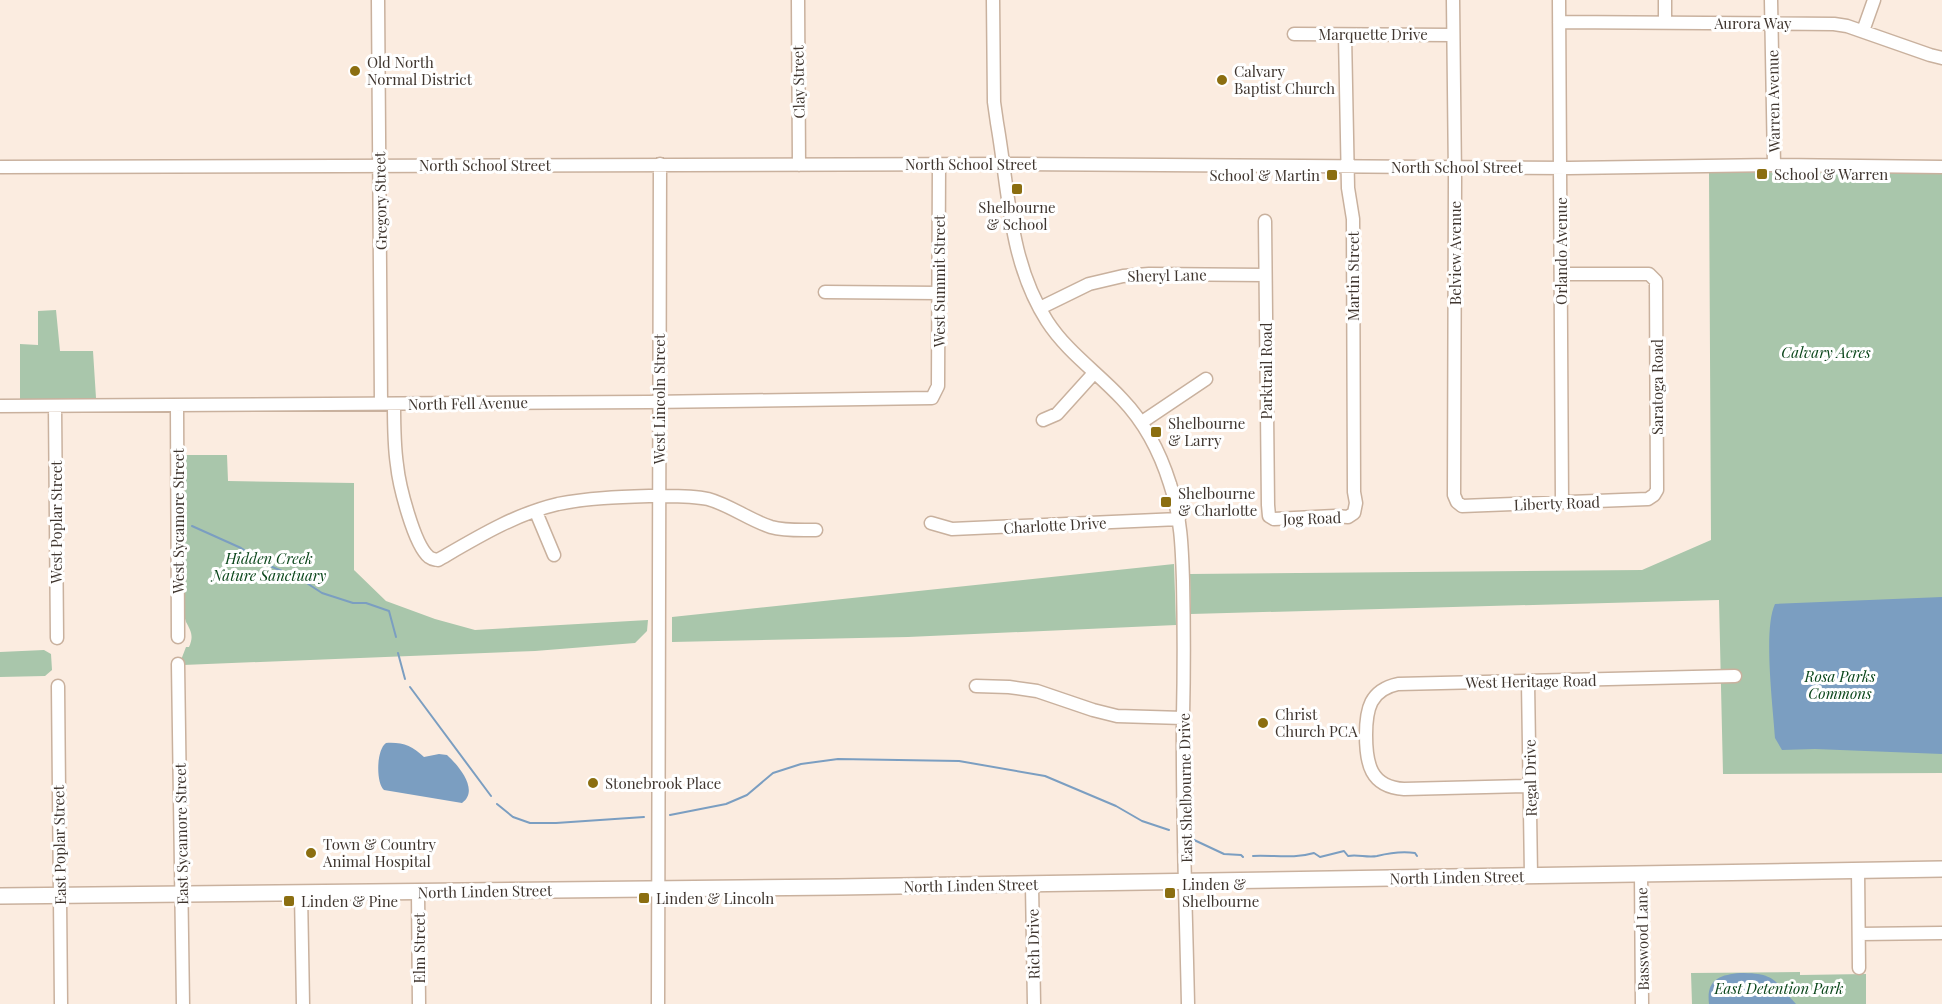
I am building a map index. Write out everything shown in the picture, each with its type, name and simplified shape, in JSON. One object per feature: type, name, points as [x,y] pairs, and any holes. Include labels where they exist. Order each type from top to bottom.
[{"type":"main road","name":"North Linden Street","points":[[0,896],[1032,885],[1942,869]]},
{"type":"street","name":"Gregory Street","points":[[378,0],[387,404],[402,491],[410,518],[429,557],[438,560],[474,539],[536,512],[556,505],[590,499],[659,496],[706,499],[772,527],[785,530],[816,530]]},
{"type":"street","name":"Clay Street","points":[[798,0],[799,165]]},
{"type":"street","points":[[993,0],[994,102],[1004,164]]},
{"type":"street","name":"Belview Avenue","points":[[1453,0],[1454,495],[1460,504]]},
{"type":"street","name":"Orlando Avenue","points":[[1559,0],[1562,502]]},
{"type":"street","points":[[1665,0],[1665,23]]},
{"type":"street","name":"Warren Avenue","points":[[1771,0],[1774,165]]},
{"type":"street","points":[[1863,31],[1874,0]]},
{"type":"street","name":"Aurora Way","points":[[1559,22],[1834,24],[1863,31],[1942,58]]},
{"type":"street","name":"Marquette Drive","points":[[1294,34],[1452,35]]},
{"type":"street","name":"Martin Street","points":[[1345,35],[1348,188],[1353,219],[1354,492],[1356,503],[1354,513],[1350,516]]},
{"type":"street","name":"North School Street","points":[[0,167],[660,164],[1561,168],[1774,165],[1942,167]]},
{"type":"street","name":"West Lincoln Street","points":[[658,1004],[660,164]]},
{"type":"street","name":"East Shelbourne Drive","points":[[1004,164],[1017,251],[1026,283],[1065,345],[1121,398],[1142,423],[1162,460],[1171,484],[1179,519],[1184,609],[1183,718],[1188,1004]]},
{"type":"street","name":"West Summit Street","points":[[934,396],[938,386],[939,165]]},
{"type":"street","name":"Parktrail Road","points":[[1265,221],[1268,505],[1269,516],[1274,519]]},
{"type":"street","name":"Sheryl Lane","points":[[1040,308],[1089,284],[1122,276],[1149,274],[1266,275]]},
{"type":"street","name":"Saratoga Road","points":[[1561,274],[1649,274],[1657,284],[1658,448],[1657,490],[1654,495]]},
{"type":"street","points":[[825,292],[939,293]]},
{"type":"street","points":[[1043,420],[1057,414],[1094,373]]},
{"type":"street","points":[[1142,423],[1206,379]]},
{"type":"street","name":"North Fell Avenue","points":[[0,406],[925,400],[934,396]]},
{"type":"street","name":"West Poplar Street","points":[[55,406],[57,638]]},
{"type":"street","name":"West Sycamore Street","points":[[177,406],[178,637]]},
{"type":"street","name":"Liberty Road","points":[[1460,504],[1466,507],[1648,499],[1654,495]]},
{"type":"street","points":[[536,512],[554,555]]},
{"type":"street","name":"Jog Road","points":[[1274,519],[1335,516],[1348,518],[1350,516]]},
{"type":"street","name":"Charlotte Drive","points":[[931,523],[952,529],[1179,519]]},
{"type":"street","name":"East Sycamore Street","points":[[178,664],[183,1004]]},
{"type":"street","name":"West Heritage Road","points":[[1530,786],[1404,789],[1392,787],[1376,778],[1366,756],[1366,720],[1370,704],[1382,691],[1392,685],[1735,676]]},
{"type":"street","name":"Regal Drive","points":[[1528,682],[1531,875]]},
{"type":"street","name":"East Poplar Street","points":[[58,686],[61,1004]]},
{"type":"street","points":[[976,686],[1037,691],[1117,716],[1183,718]]},
{"type":"street","points":[[1858,870],[1859,968]]},
{"type":"street","name":"Basswood Lane","points":[[1641,873],[1642,1004]]},
{"type":"street","name":"Rich Drive","points":[[1032,885],[1034,1004]]},
{"type":"street","name":"Elm Street","points":[[418,892],[419,1004]]},
{"type":"street","points":[[301,894],[303,1004]]},
{"type":"street","points":[[1859,934],[1942,933]]},
{"type":"green space","name":"Calvary Acres","points":[[1709,172],[1942,173],[1942,773],[1723,774],[1719,600],[1191,614],[1190,574],[1642,570],[1711,540]]},
{"type":"green space","points":[[56,310],[60,351],[93,351],[96,398],[20,400],[20,344],[38,345],[38,311]]},
{"type":"green space","name":"Hidden Creek Nature Sanctuary","points":[[183,455],[227,455],[228,481],[354,483],[354,570],[386,601],[435,619],[475,630],[648,620],[647,631],[635,643],[535,651],[183,665],[181,660],[192,637],[185,620],[183,606]]},
{"type":"green space","points":[[1174,564],[1176,625],[908,637],[672,642],[672,617]]},
{"type":"green space","points":[[44,650],[51,654],[52,670],[45,676],[0,677],[0,652]]},
{"type":"green space","name":"East Detention Park","points":[[1800,972],[1800,975],[1866,974],[1866,1004],[1692,1004],[1691,973]]},
{"type":"water","name":"Rosa Parks Commons","points":[[1942,597],[1942,754],[1815,749],[1782,750],[1775,738],[1769,649],[1771,616],[1775,604]]},
{"type":"water","points":[[386,743],[407,745],[424,757],[447,755],[465,778],[469,791],[467,798],[462,803],[384,790],[381,786],[378,766],[380,752]]},
{"type":"water","points":[[1760,974],[1773,979],[1796,1004],[1709,1004],[1710,989],[1716,980],[1726,975]]},
{"type":"waterway","points":[[192,526],[241,548],[270,566],[299,578],[322,593],[389,611],[396,637]]},
{"type":"waterway","points":[[398,653],[405,679]]},
{"type":"waterway","points":[[410,687],[491,796]]},
{"type":"waterway","points":[[670,815],[726,804],[747,795],[773,773],[801,764],[838,759],[959,761],[1045,776],[1116,806],[1142,821],[1169,830]]},
{"type":"waterway","points":[[497,804],[513,817],[530,823],[644,817]]},
{"type":"waterway","points":[[1192,839],[1224,854],[1243,857]]},
{"type":"waterway","points":[[1253,856],[1291,856],[1314,853],[1320,857],[1344,851],[1348,856],[1405,852],[1415,853],[1417,856]]},
{"type":"place","name":"Old North Normal District","points":[[355,71]]},
{"type":"place","name":"Calvary Baptist Church","points":[[1222,80]]},
{"type":"place","name":"School & Warren","points":[[1762,174]]},
{"type":"place","name":"School & Martin","points":[[1332,175]]},
{"type":"place","name":"Shelbourne & School","points":[[1017,189]]},
{"type":"place","name":"Shelbourne & Larry","points":[[1156,432]]},
{"type":"place","name":"Shelbourne & Charlotte","points":[[1166,502]]},
{"type":"place","name":"Christ Church PCA","points":[[1263,723]]},
{"type":"place","name":"Stonebrook Place","points":[[593,783]]},
{"type":"place","name":"Town & Country Animal Hospital","points":[[311,853]]},
{"type":"place","name":"Linden & Shelbourne","points":[[1170,893]]},
{"type":"place","name":"Linden & Lincoln","points":[[644,898]]},
{"type":"place","name":"Linden & Pine","points":[[289,901]]}]
